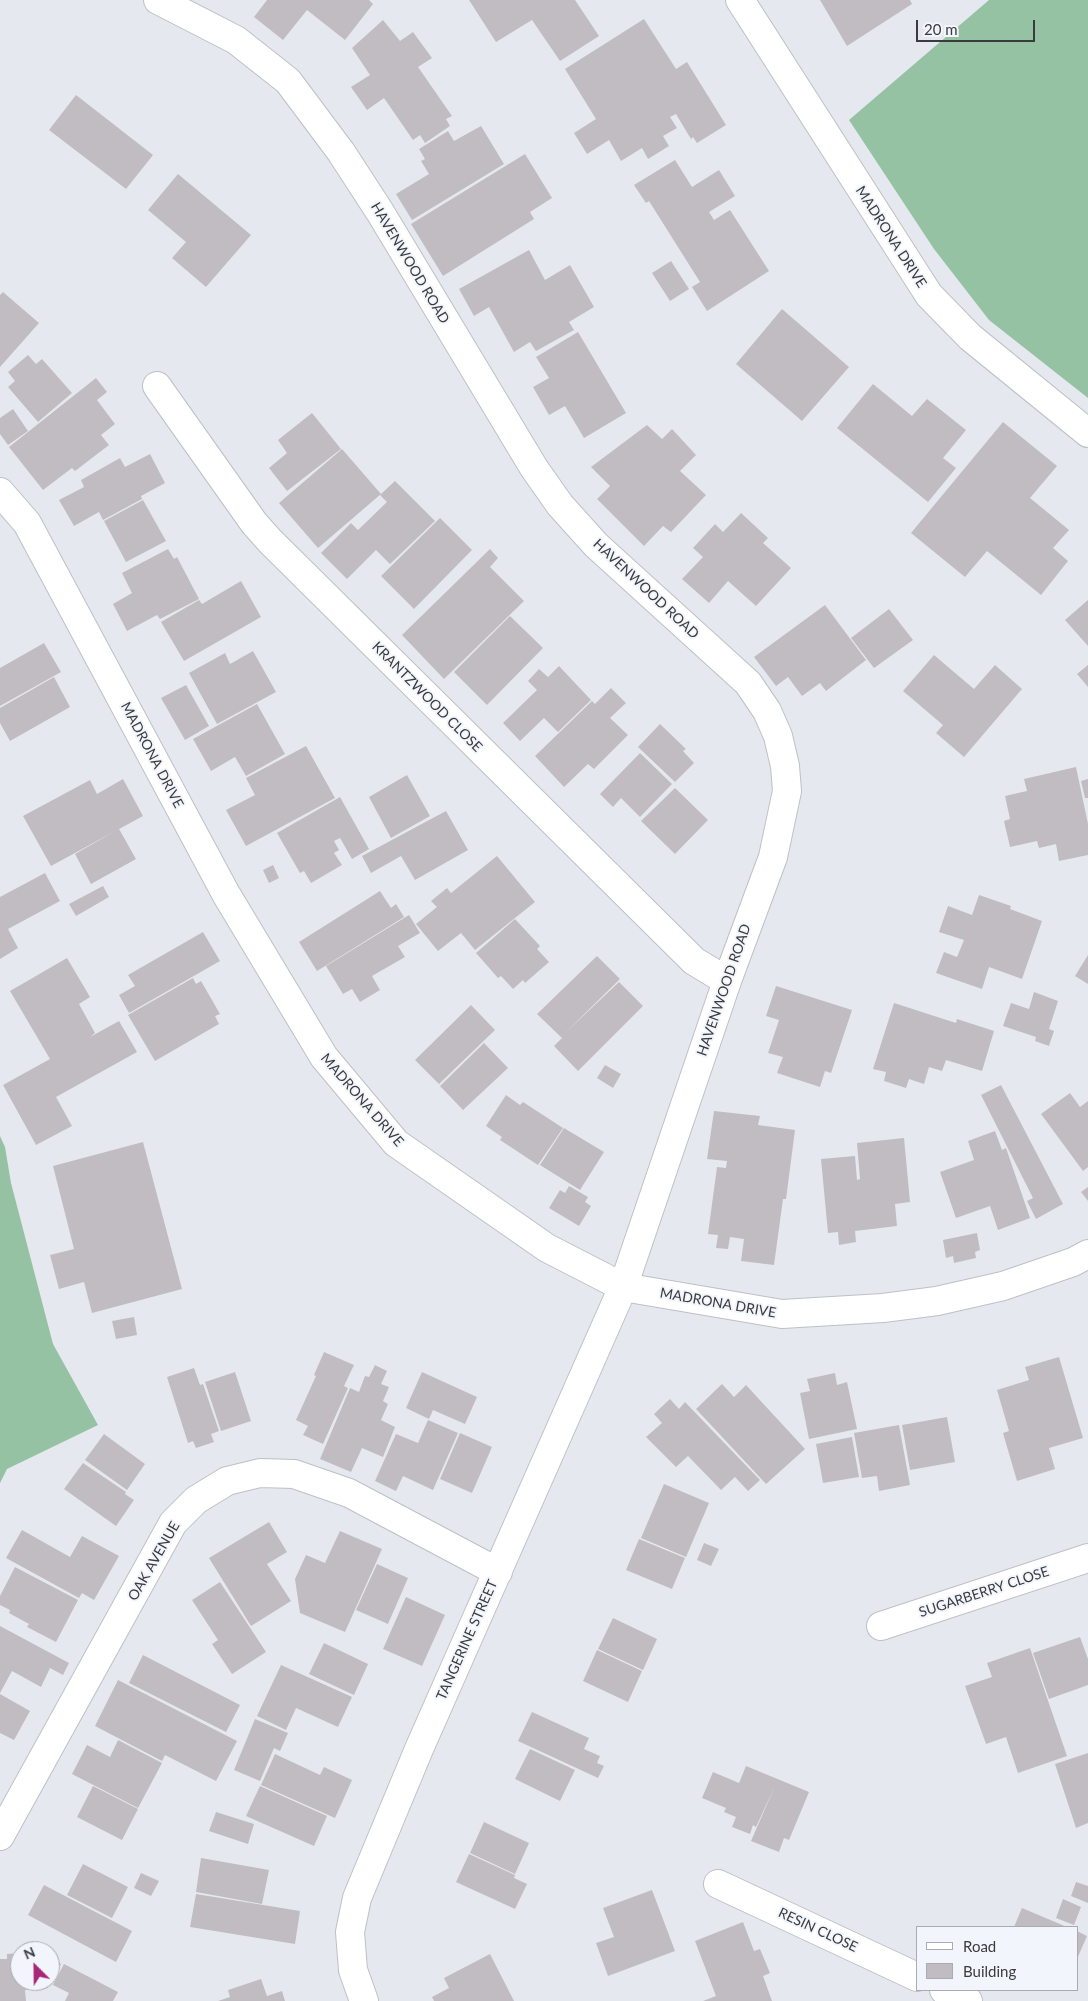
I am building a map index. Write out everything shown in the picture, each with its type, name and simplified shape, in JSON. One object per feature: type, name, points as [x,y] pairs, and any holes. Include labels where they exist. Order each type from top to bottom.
[{"type":"street","name":"HAVENWOOD ROAD","points":[[158,0],[236,40],[288,81],[341,152],[380,212],[534,468],[560,505],[596,545],[748,682],[767,711],[778,736],[785,766],[787,791],[772,857],[727,981],[623,1287]]},
{"type":"street","name":"MADRONA DRIVE","points":[[740,0],[929,295],[970,337],[1088,434]]},
{"type":"street","name":"KRANTZWOOD CLOSE","points":[[157,386],[254,523],[270,541],[694,961],[727,981]]},
{"type":"street","name":"MADRONA DRIVE","points":[[0,492],[27,523],[226,894],[324,1056],[396,1143],[547,1248],[623,1287],[782,1314],[883,1308],[937,1302],[1003,1286],[1073,1262],[1088,1254]]},
{"type":"street","name":"TANGERINE STREET","points":[[364,2001],[353,1970],[350,1932],[357,1898],[623,1287]]},
{"type":"street","name":"OAK AVENUE","points":[[0,1836],[173,1523],[196,1500],[227,1481],[260,1473],[294,1474],[349,1493],[498,1572]]},
{"type":"street","name":"SUGARBERRY CLOSE","points":[[880,1626],[1088,1558]]},
{"type":"street","name":"RESIN CLOSE","points":[[718,1884],[916,1977]]},
{"type":"street","points":[[946,1991],[968,2001]]},
{"type":"green space","points":[[989,0],[1088,0],[1088,398],[989,320],[934,249],[849,120]]},
{"type":"green space","points":[[0,1136],[5,1147],[11,1183],[53,1344],[98,1425],[7,1469],[0,1483]]},
{"type":"building","points":[[267,0],[369,0],[373,4],[345,40],[307,10],[283,40],[254,17]]},
{"type":"building","points":[[469,0],[575,0],[599,36],[560,61],[532,20],[496,42]]},
{"type":"building","points":[[820,0],[910,0],[912,4],[847,46]]},
{"type":"building","points":[[644,19],[676,69],[687,62],[726,125],[697,143],[693,137],[691,139],[676,114],[670,117],[677,128],[663,136],[669,146],[648,159],[642,148],[621,161],[609,140],[587,154],[574,133],[596,119],[565,69]]},
{"type":"building","points":[[383,20],[400,41],[413,32],[432,58],[418,67],[452,116],[446,119],[450,126],[425,143],[420,135],[413,140],[384,98],[367,110],[351,87],[370,75],[352,48]]},
{"type":"building","points":[[76,95],[153,155],[126,189],[49,130]]},
{"type":"building","points":[[481,126],[504,164],[412,220],[396,194],[429,174],[421,161],[425,159],[419,149],[448,131],[454,141]]},
{"type":"building","points":[[525,154],[552,198],[530,212],[534,219],[443,276],[411,224]]},
{"type":"building","points":[[675,160],[692,187],[719,170],[735,196],[709,212],[714,220],[730,210],[769,271],[707,311],[692,287],[700,282],[649,201],[646,203],[634,185]]},
{"type":"building","points":[[178,174],[251,235],[206,287],[172,258],[186,242],[148,210]]},
{"type":"building","points":[[529,250],[545,280],[570,265],[594,307],[569,322],[574,330],[536,351],[530,342],[514,352],[489,307],[474,316],[459,289]]},
{"type":"building","points":[[671,261],[689,289],[670,301],[652,273]]},
{"type":"building","points":[[3,292],[39,323],[0,367],[0,295]]},
{"type":"building","points":[[782,309],[849,367],[802,421],[736,364]]},
{"type":"building","points":[[578,332],[626,413],[584,438],[565,406],[549,415],[533,387],[549,378],[536,357]]},
{"type":"building","points":[[28,355],[36,364],[42,359],[72,393],[38,422],[8,387],[15,381],[8,372]]},
{"type":"building","points":[[96,378],[107,392],[97,400],[115,424],[101,435],[109,445],[75,471],[72,468],[43,490],[9,447]]},
{"type":"building","points":[[873,384],[912,416],[927,399],[966,430],[943,458],[956,468],[928,502],[837,428]]},
{"type":"building","points":[[13,409],[28,431],[8,445],[0,434],[0,418]]},
{"type":"building","points":[[312,413],[341,449],[287,491],[269,468],[287,453],[278,440]]},
{"type":"building","points":[[1003,422],[1057,466],[1030,498],[1069,530],[1053,548],[1068,561],[1041,595],[987,551],[965,577],[911,533]]},
{"type":"building","points":[[647,425],[662,439],[672,429],[696,455],[680,471],[706,495],[671,532],[663,526],[644,546],[597,499],[610,486],[591,467]]},
{"type":"building","points":[[342,449],[381,494],[318,548],[279,503]]},
{"type":"building","points":[[150,454],[165,483],[141,496],[142,499],[103,520],[99,512],[74,526],[59,500],[84,487],[81,480],[120,458],[125,467]]},
{"type":"building","points":[[395,481],[435,521],[390,564],[376,550],[347,579],[321,553],[351,523],[358,530],[387,502],[380,495]]},
{"type":"building","points":[[143,500],[166,541],[126,562],[104,521]]},
{"type":"building","points":[[741,513],[768,538],[763,543],[791,568],[756,606],[728,581],[709,603],[682,579],[703,557],[693,548],[715,524],[723,532]]},
{"type":"building","points":[[440,518],[472,550],[414,609],[381,576]]},
{"type":"building","points":[[168,549],[174,559],[177,557],[199,599],[160,619],[157,615],[127,631],[113,604],[132,593],[122,573]]},
{"type":"building","points":[[490,549],[498,558],[490,567],[524,601],[444,679],[402,635]]},
{"type":"building","points":[[241,581],[261,617],[184,661],[161,622],[199,600],[202,604]]},
{"type":"building","points":[[1088,600],[1088,646],[1065,620]]},
{"type":"building","points":[[825,605],[866,660],[826,691],[820,683],[802,696],[788,677],[776,686],[754,657]]},
{"type":"building","points":[[889,609],[913,640],[874,668],[851,638]]},
{"type":"building","points":[[510,616],[543,648],[487,705],[454,672]]},
{"type":"building","points":[[44,643],[61,672],[0,706],[0,668]]},
{"type":"building","points":[[253,651],[276,692],[217,724],[189,673],[225,653],[230,664]]},
{"type":"building","points":[[934,655],[974,689],[995,665],[1022,689],[964,757],[936,733],[943,725],[903,691]]},
{"type":"building","points":[[1088,665],[1088,687],[1077,674]]},
{"type":"building","points":[[559,666],[591,700],[558,732],[544,718],[520,741],[503,723],[537,690],[528,681],[539,669],[548,677]]},
{"type":"building","points":[[54,677],[70,707],[10,741],[0,723],[0,708]]},
{"type":"building","points":[[186,685],[209,726],[185,740],[161,698]]},
{"type":"building","points":[[611,688],[626,703],[610,718],[628,735],[594,769],[588,764],[564,787],[535,756],[592,701],[595,704]]},
{"type":"building","points":[[257,704],[285,754],[246,776],[235,757],[211,771],[193,739]]},
{"type":"building","points":[[660,724],[686,749],[683,751],[694,763],[675,782],[638,747]]},
{"type":"building","points":[[306,746],[335,798],[246,846],[226,810],[255,795],[246,778]]},
{"type":"building","points":[[640,753],[672,784],[640,817],[621,798],[613,807],[600,794]]},
{"type":"building","points":[[1076,767],[1088,824],[1088,855],[1059,861],[1056,844],[1039,848],[1037,841],[1010,847],[1004,821],[1010,819],[1005,796],[1027,791],[1024,779]]},
{"type":"building","points":[[407,775],[430,816],[391,838],[369,797]]},
{"type":"building","points":[[123,779],[143,816],[51,866],[23,816],[90,780],[97,794]]},
{"type":"building","points":[[1088,779],[1088,798],[1085,798],[1081,781]]},
{"type":"building","points":[[675,788],[708,820],[675,854],[641,821]]},
{"type":"building","points":[[340,797],[369,849],[352,859],[340,838],[334,841],[339,850],[334,853],[342,865],[311,883],[304,871],[300,873],[277,833]]},
{"type":"building","points":[[446,811],[468,850],[415,880],[401,856],[371,873],[362,856]]},
{"type":"building","points":[[119,829],[136,859],[91,884],[75,854]]},
{"type":"building","points":[[497,856],[535,902],[475,950],[461,933],[438,951],[416,924],[437,907],[431,901],[447,888],[451,893]]},
{"type":"building","points":[[273,865],[279,878],[269,883],[263,870]]},
{"type":"building","points":[[45,873],[60,901],[8,929],[18,948],[0,959],[0,897]]},
{"type":"building","points":[[103,886],[109,897],[76,916],[69,904]]},
{"type":"building","points":[[380,891],[391,908],[396,904],[404,917],[317,971],[299,942]]},
{"type":"building","points":[[979,895],[1011,906],[1010,909],[1042,921],[1022,979],[989,967],[982,989],[936,973],[944,952],[957,957],[964,940],[939,932],[948,906],[972,915]]},
{"type":"building","points":[[409,915],[420,933],[398,946],[405,957],[372,976],[380,990],[360,1002],[352,989],[343,994],[326,966]]},
{"type":"building","points":[[515,919],[540,946],[537,949],[549,962],[525,983],[523,980],[513,989],[501,976],[498,978],[476,953]]},
{"type":"building","points":[[203,932],[220,961],[129,1013],[119,995],[135,986],[128,975]]},
{"type":"building","points":[[1088,955],[1088,984],[1075,976]]},
{"type":"building","points":[[597,956],[620,979],[563,1035],[619,982],[643,1006],[578,1071],[554,1046],[562,1038],[537,1014]]},
{"type":"building","points":[[67,958],[90,997],[79,1004],[95,1033],[90,1037],[119,1021],[137,1052],[56,1097],[72,1126],[36,1145],[3,1085],[50,1059],[10,991]]},
{"type":"building","points":[[193,978],[196,984],[201,981],[220,1014],[215,1016],[219,1024],[155,1061],[128,1015]]},
{"type":"building","points":[[776,986],[852,1010],[831,1073],[825,1071],[820,1087],[777,1073],[783,1057],[768,1053],[779,1020],[766,1016]]},
{"type":"building","points":[[1034,992],[1058,1001],[1049,1029],[1054,1031],[1049,1046],[1035,1041],[1036,1037],[1003,1026],[1011,1003],[1029,1009]]},
{"type":"building","points":[[894,1003],[956,1023],[957,1019],[994,1031],[982,1071],[946,1060],[942,1071],[929,1067],[924,1084],[909,1079],[906,1088],[884,1081],[886,1072],[873,1069]]},
{"type":"building","points":[[471,1005],[495,1030],[439,1084],[415,1060]]},
{"type":"building","points":[[484,1043],[508,1068],[463,1110],[440,1086]]},
{"type":"building","points":[[605,1065],[621,1074],[613,1088],[597,1078]]},
{"type":"building","points":[[1001,1085],[1063,1204],[1036,1219],[1027,1201],[1033,1198],[981,1095]]},
{"type":"building","points":[[1070,1093],[1080,1107],[1088,1101],[1088,1167],[1083,1171],[1041,1114]]},
{"type":"building","points":[[506,1095],[520,1105],[523,1102],[563,1128],[538,1165],[500,1140],[502,1137],[486,1126]]},
{"type":"building","points":[[714,1111],[760,1116],[758,1125],[795,1130],[786,1199],[783,1199],[774,1265],[741,1261],[744,1239],[730,1237],[728,1249],[716,1248],[718,1235],[708,1234],[717,1167],[726,1168],[727,1161],[707,1159]]},
{"type":"building","points":[[564,1128],[604,1152],[580,1190],[540,1165]]},
{"type":"building","points":[[995,1131],[1002,1150],[1006,1148],[1030,1218],[998,1230],[990,1206],[956,1218],[940,1172],[974,1160],[968,1141]]},
{"type":"building","points":[[904,1138],[910,1202],[895,1204],[897,1226],[855,1231],[856,1242],[839,1245],[838,1232],[828,1233],[821,1159],[855,1156],[857,1180],[860,1179],[857,1143]]},
{"type":"building","points":[[143,1142],[182,1289],[92,1313],[84,1282],[59,1289],[50,1255],[74,1249],[53,1166]]},
{"type":"building","points":[[569,1186],[588,1197],[585,1202],[591,1206],[579,1226],[549,1208],[560,1190],[565,1193]]},
{"type":"building","points":[[1088,1187],[1088,1201],[1081,1192]]},
{"type":"building","points":[[977,1233],[980,1250],[975,1252],[976,1258],[954,1263],[953,1256],[946,1258],[943,1240]]},
{"type":"building","points":[[134,1317],[137,1335],[116,1339],[112,1321]]},
{"type":"building","points":[[324,1352],[354,1365],[344,1386],[348,1388],[323,1444],[303,1435],[308,1426],[296,1420],[316,1376],[314,1375]]},
{"type":"building","points":[[1059,1357],[1083,1438],[1049,1448],[1055,1469],[1017,1481],[1003,1433],[1009,1431],[997,1390],[1029,1380],[1025,1367]]},
{"type":"building","points":[[375,1365],[387,1371],[381,1384],[389,1387],[383,1401],[388,1404],[381,1420],[395,1427],[383,1457],[362,1448],[351,1472],[320,1459],[350,1388],[359,1392],[365,1376],[369,1377]]},
{"type":"building","points":[[194,1368],[200,1385],[203,1384],[219,1431],[211,1434],[214,1442],[196,1448],[193,1441],[188,1443],[167,1377]]},
{"type":"building","points":[[235,1372],[251,1421],[221,1431],[205,1382]]},
{"type":"building","points":[[422,1372],[477,1397],[465,1424],[433,1410],[429,1419],[406,1408]]},
{"type":"building","points":[[835,1373],[837,1385],[847,1382],[857,1429],[809,1439],[800,1393],[810,1391],[807,1379]]},
{"type":"building","points":[[722,1384],[734,1397],[746,1385],[805,1449],[766,1484],[696,1409]]},
{"type":"building","points":[[670,1399],[679,1409],[685,1402],[760,1480],[748,1491],[735,1477],[721,1490],[688,1456],[676,1467],[646,1437],[662,1423],[654,1414]]},
{"type":"building","points":[[947,1417],[955,1462],[910,1470],[902,1425]]},
{"type":"building","points":[[428,1420],[458,1433],[433,1490],[403,1476],[396,1491],[375,1481],[396,1434],[418,1443]]},
{"type":"building","points":[[899,1425],[910,1485],[879,1491],[877,1476],[862,1478],[854,1433]]},
{"type":"building","points":[[460,1433],[492,1447],[472,1493],[440,1479]]},
{"type":"building","points":[[104,1434],[145,1464],[127,1490],[85,1460]]},
{"type":"building","points":[[852,1437],[859,1477],[823,1483],[816,1444]]},
{"type":"building","points":[[83,1463],[126,1492],[125,1494],[134,1500],[116,1526],[64,1489]]},
{"type":"building","points":[[664,1484],[709,1503],[686,1557],[641,1538]]},
{"type":"building","points":[[269,1522],[287,1552],[267,1564],[291,1601],[251,1626],[209,1558]]},
{"type":"building","points":[[22,1530],[70,1557],[82,1536],[119,1556],[94,1600],[82,1593],[79,1598],[6,1558]]},
{"type":"building","points":[[340,1531],[382,1549],[345,1632],[300,1613],[295,1579],[306,1555],[325,1563]]},
{"type":"building","points":[[639,1539],[685,1558],[672,1589],[626,1570]]},
{"type":"building","points":[[704,1543],[719,1549],[711,1566],[697,1560]]},
{"type":"building","points":[[377,1564],[408,1578],[388,1624],[356,1610]]},
{"type":"building","points":[[15,1567],[78,1600],[56,1642],[27,1627],[29,1624],[9,1613],[10,1610],[0,1605],[0,1596]]},
{"type":"building","points":[[220,1582],[266,1652],[232,1674],[212,1644],[218,1640],[192,1600]]},
{"type":"building","points":[[406,1597],[445,1615],[422,1666],[383,1649]]},
{"type":"building","points":[[613,1618],[657,1639],[643,1670],[598,1649]]},
{"type":"building","points":[[0,1626],[69,1663],[63,1675],[50,1668],[41,1687],[12,1671],[0,1693]]},
{"type":"building","points":[[1080,1637],[1088,1659],[1088,1685],[1049,1699],[1033,1653]]},
{"type":"building","points":[[324,1643],[368,1664],[354,1695],[309,1674]]},
{"type":"building","points":[[1030,1648],[1067,1756],[1018,1773],[1006,1737],[986,1744],[965,1686],[992,1677],[987,1663]]},
{"type":"building","points":[[597,1650],[642,1671],[628,1702],[583,1681]]},
{"type":"building","points":[[143,1655],[240,1705],[226,1732],[129,1683]]},
{"type":"building","points":[[281,1665],[352,1697],[338,1727],[296,1708],[286,1730],[257,1716]]},
{"type":"building","points":[[118,1680],[237,1741],[216,1781],[165,1755],[162,1761],[95,1726]]},
{"type":"building","points":[[0,1694],[30,1711],[14,1740],[0,1733]]},
{"type":"building","points":[[532,1712],[589,1738],[584,1749],[600,1756],[597,1763],[604,1766],[598,1778],[518,1741]]},
{"type":"building","points":[[255,1719],[288,1733],[280,1751],[274,1748],[260,1781],[234,1770]]},
{"type":"building","points":[[118,1740],[162,1763],[138,1808],[72,1774],[87,1745],[110,1757]]},
{"type":"building","points":[[530,1749],[575,1770],[560,1801],[515,1779]]},
{"type":"building","points":[[1088,1753],[1088,1823],[1076,1828],[1055,1764]]},
{"type":"building","points":[[275,1754],[320,1775],[324,1767],[352,1780],[335,1818],[261,1785]]},
{"type":"building","points":[[746,1766],[809,1792],[789,1840],[784,1838],[779,1852],[751,1841],[775,1786],[756,1827],[753,1825],[750,1834],[732,1827],[736,1817],[724,1812],[726,1808],[702,1798],[713,1772],[739,1783]]},
{"type":"building","points":[[93,1786],[138,1809],[122,1840],[77,1817]]},
{"type":"building","points":[[260,1786],[327,1816],[314,1846],[246,1816]]},
{"type":"building","points":[[216,1812],[254,1824],[248,1844],[209,1831]]},
{"type":"building","points":[[484,1822],[529,1843],[515,1874],[470,1853]]},
{"type":"building","points":[[469,1854],[515,1875],[514,1878],[527,1884],[515,1909],[456,1882]]},
{"type":"building","points":[[201,1858],[269,1870],[262,1904],[196,1892]]},
{"type":"building","points":[[83,1864],[128,1887],[112,1918],[67,1895]]},
{"type":"building","points":[[141,1873],[159,1881],[151,1896],[134,1888]]},
{"type":"building","points":[[1076,1882],[1088,1886],[1088,1903],[1071,1896]]},
{"type":"building","points":[[44,1885],[132,1931],[116,1962],[28,1915]]},
{"type":"building","points":[[652,1890],[675,1951],[608,1976],[596,1943],[614,1937],[603,1908]]},
{"type":"building","points":[[196,1894],[300,1911],[295,1944],[190,1927]]},
{"type":"building","points":[[1063,1899],[1081,1907],[1074,1925],[1056,1918]]},
{"type":"building","points":[[1022,1908],[1065,1926],[1014,1926]]},
{"type":"building","points":[[743,1922],[754,1951],[760,1949],[770,1973],[763,1976],[772,2001],[703,2001],[716,1996],[695,1941]]},
{"type":"building","points":[[1078,1932],[1087,1936],[1078,1957]]},
{"type":"building","points":[[7,1954],[10,1954],[10,1991],[25,1991],[26,2001],[0,2001],[0,1959],[7,1959]]},
{"type":"building","points":[[490,1954],[514,2001],[434,2001],[432,1997],[449,1988],[444,1978]]},
{"type":"building","points":[[64,1964],[118,1992],[113,2001],[65,2001],[69,1993],[60,1988],[60,1972]]},
{"type":"building","points":[[261,1979],[267,1996],[282,1991],[285,2001],[218,2001],[230,1997],[228,1990]]}]
